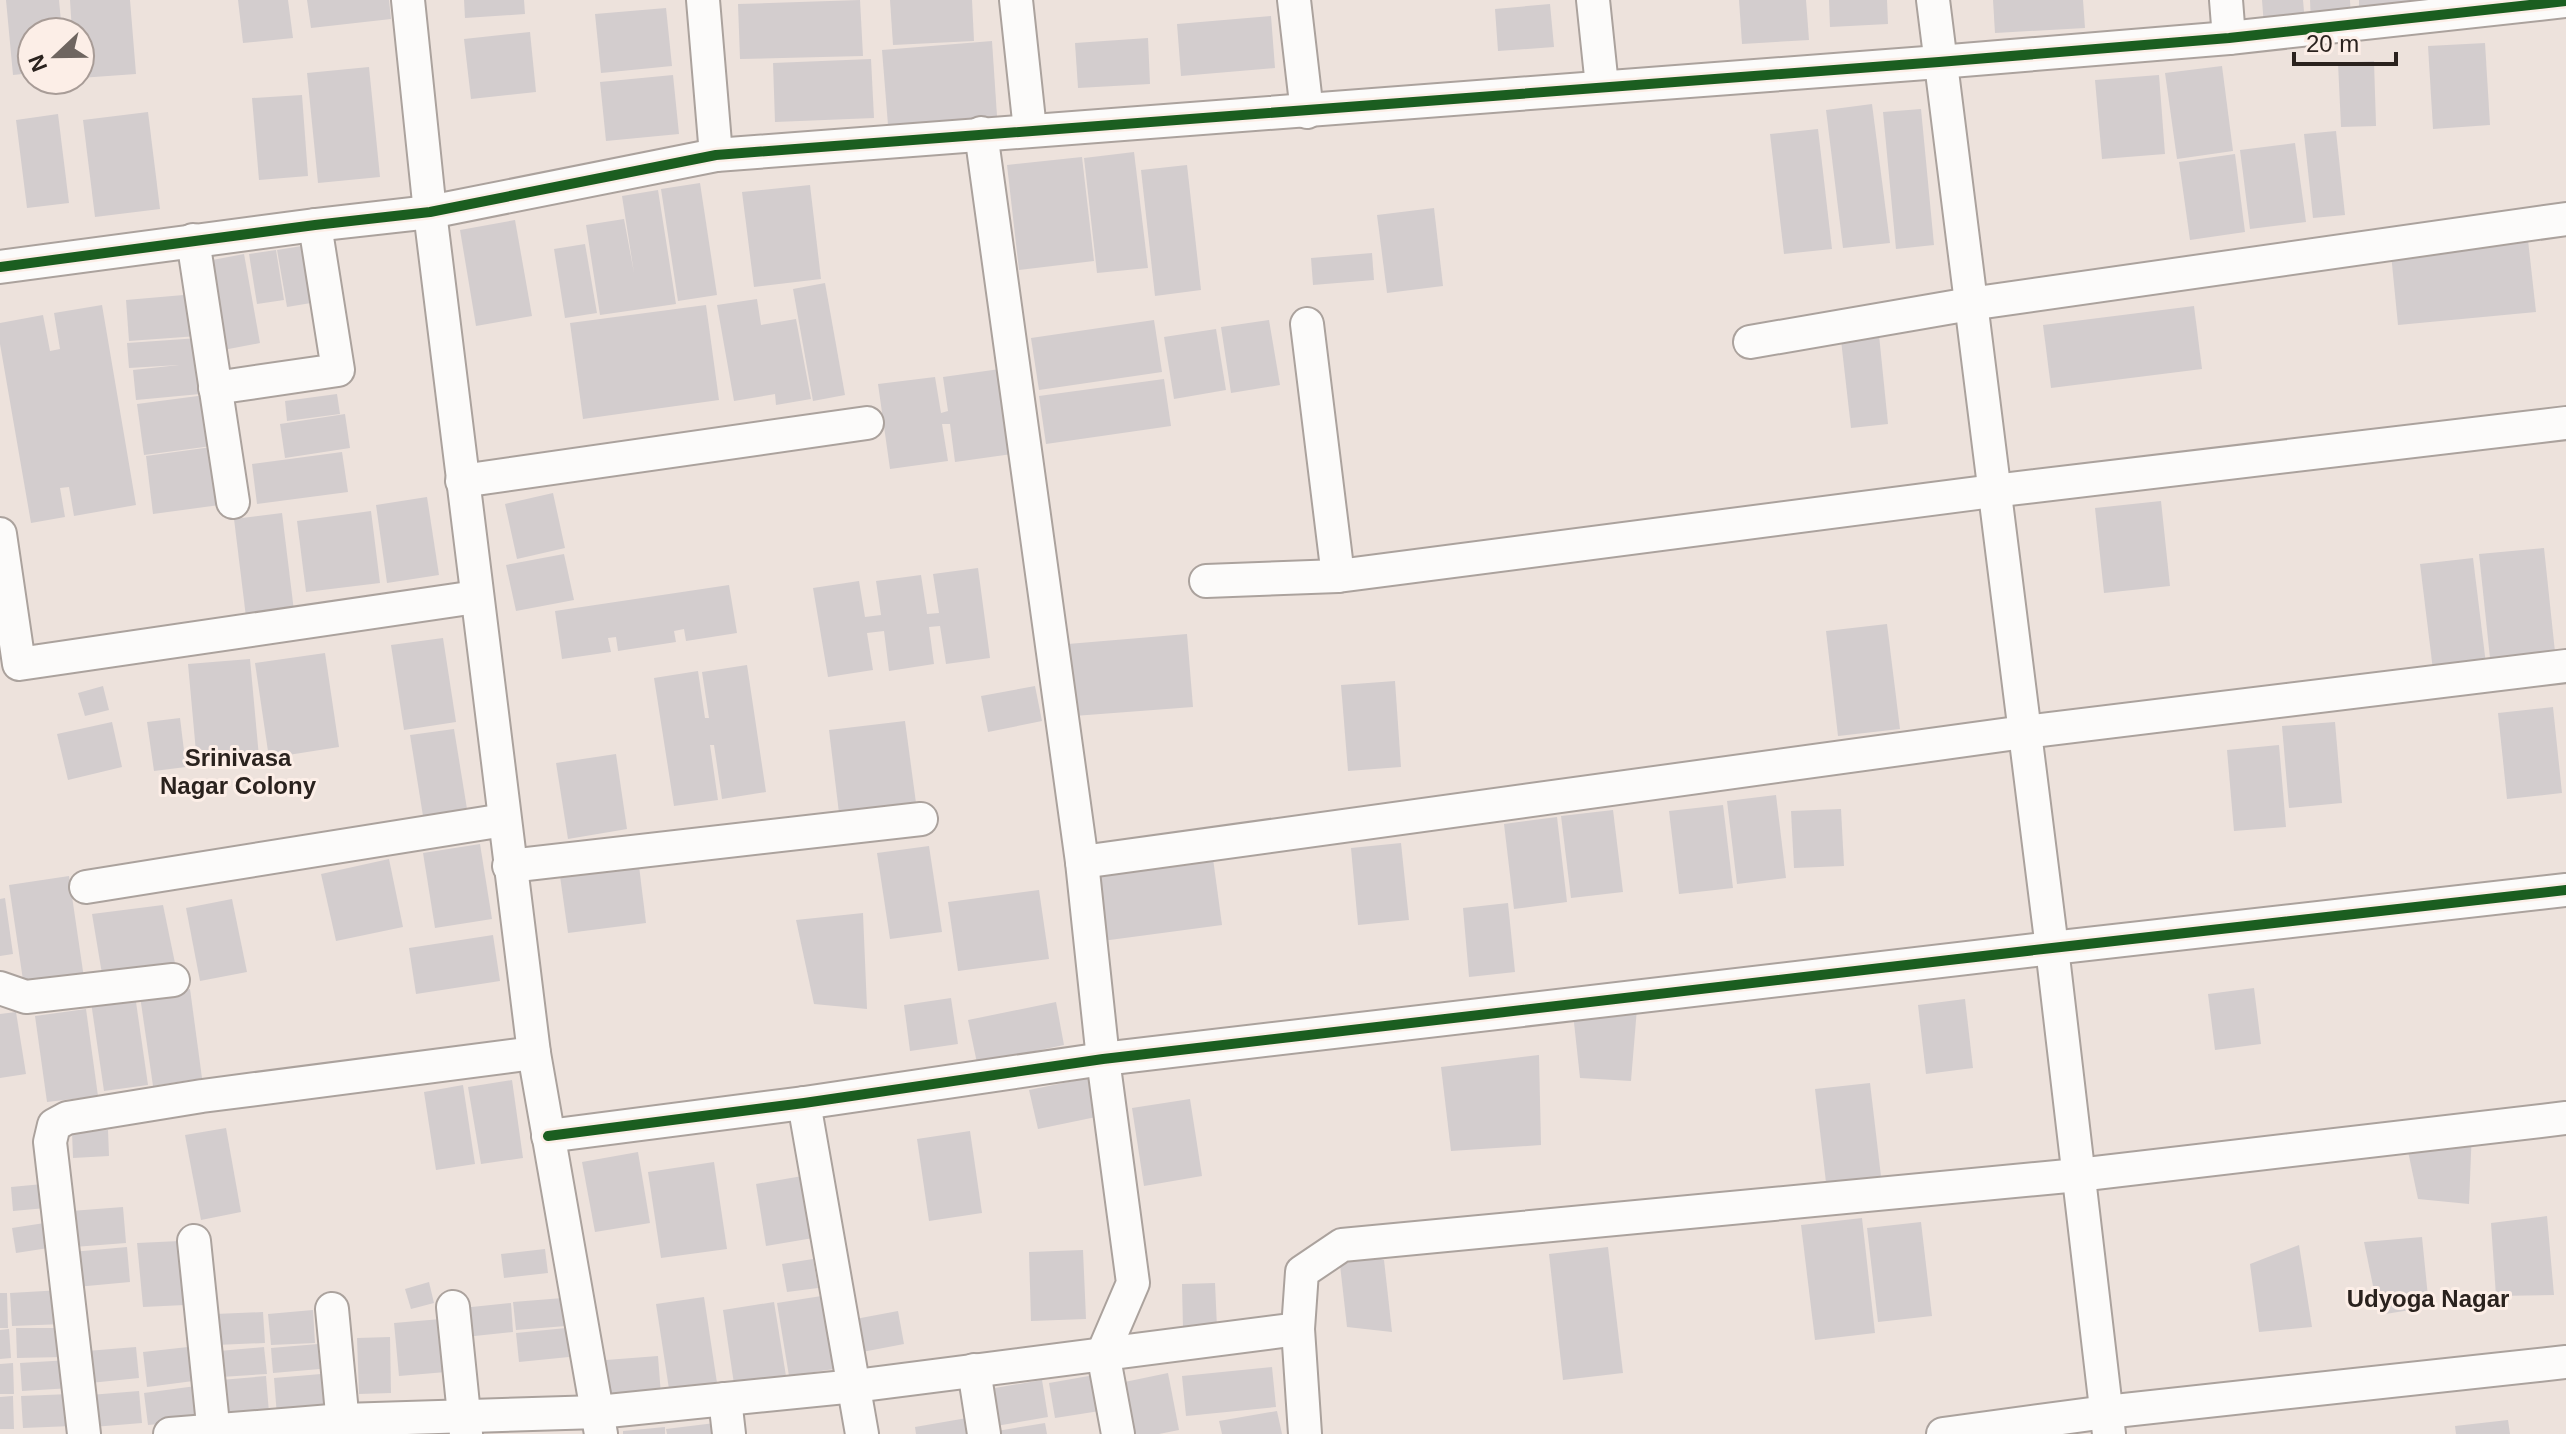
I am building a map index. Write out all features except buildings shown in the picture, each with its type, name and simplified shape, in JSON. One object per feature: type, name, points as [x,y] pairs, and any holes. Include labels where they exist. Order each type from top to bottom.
[{"type":"street","points":[[408,0],[462,481],[534,1053],[599,1423]]},
{"type":"street","points":[[703,0],[716,155]]},
{"type":"street","points":[[1016,0],[1030,130]]},
{"type":"street","points":[[1294,0],[1307,112]]},
{"type":"street","points":[[1593,0],[1602,86]]},
{"type":"street","points":[[1933,0],[2108,1423]]},
{"type":"street","points":[[2226,0],[2229,38]]},
{"type":"street","points":[[0,267],[430,212],[716,155],[981,133],[1307,112],[2229,38],[2501,4],[2566,1]]},
{"type":"street","points":[[981,133],[1082,862],[1103,1059],[1133,1283],[1103,1353],[1118,1434]]},
{"type":"street","points":[[1750,342],[1970,304],[2566,219]]},
{"type":"street","points":[[215,388],[338,370],[315,225]]},
{"type":"street","points":[[193,240],[233,502]]},
{"type":"street","points":[[1307,324],[1338,576]]},
{"type":"street","points":[[462,481],[867,423]]},
{"type":"street","points":[[1206,581],[1338,576],[1993,491],[2566,423]]},
{"type":"street","points":[[0,534],[19,664],[476,597]]},
{"type":"street","points":[[1082,862],[2024,732],[2566,666]]},
{"type":"street","points":[[509,866],[921,819]]},
{"type":"street","points":[[86,887],[504,820]]},
{"type":"street","points":[[548,1136],[804,1103],[1103,1059],[2566,890]]},
{"type":"street","points":[[0,988],[26,997],[173,980]]},
{"type":"street","points":[[84,1434],[50,1142],[54,1125],[67,1118],[202,1096],[534,1053]]},
{"type":"street","points":[[804,1103],[862,1434]]},
{"type":"street","points":[[1305,1434],[1298,1329],[1302,1272],[1342,1245],[2078,1175],[2566,1118]]},
{"type":"street","points":[[194,1241],[214,1432]]},
{"type":"street","points":[[453,1307],[465,1425]]},
{"type":"street","points":[[332,1309],[344,1427]]},
{"type":"street","points":[[170,1434],[344,1427],[599,1423],[725,1399],[855,1386],[1298,1329]]},
{"type":"street","points":[[1943,1434],[2108,1423],[2566,1362]]},
{"type":"street","points":[[974,1370],[984,1434]]},
{"type":"street","points":[[725,1399],[729,1434]]},
{"type":"cycle path","points":[[0,267],[430,212],[716,155],[2229,38],[2566,1]]},
{"type":"cycle path","points":[[548,1136],[804,1103],[1103,1059],[2566,890]]},
{"type":"district","name":"Srinivasa Nagar Colony","points":[[238,771]]},
{"type":"district","name":"Udyoga Nagar","points":[[2428,1298]]}]
